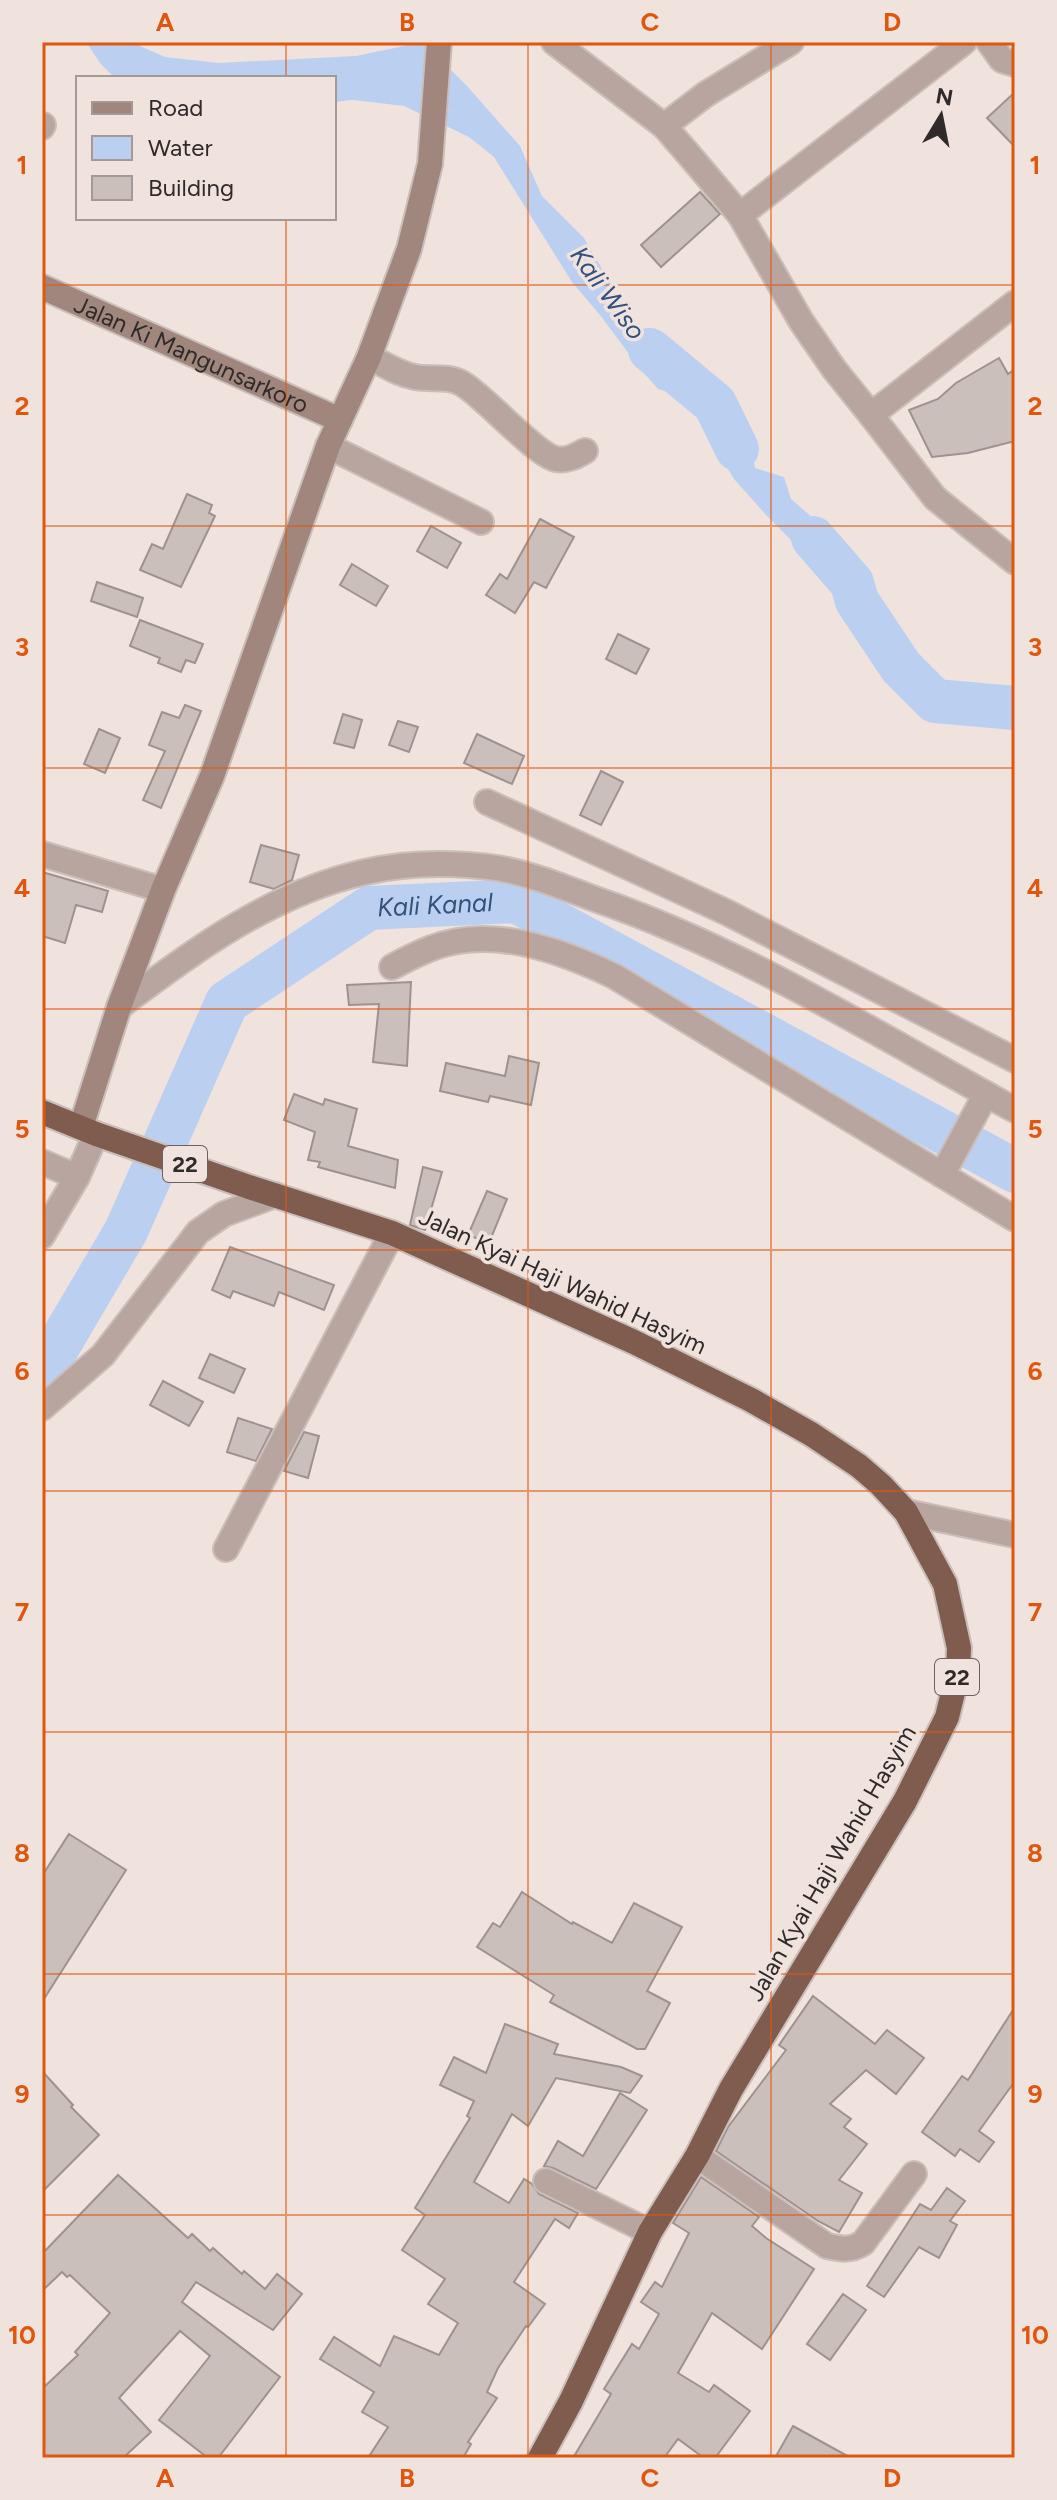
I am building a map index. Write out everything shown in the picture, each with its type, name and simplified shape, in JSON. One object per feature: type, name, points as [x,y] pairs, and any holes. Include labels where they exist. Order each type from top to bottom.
[{"type":"highway","name":"22","points":[[42,1112],[88,1130]]},
{"type":"highway","name":"Jalan Kyai Haji Wahid Hasyim","points":[[88,1130],[392,1233],[634,1342],[751,1400],[859,1466],[906,1512],[945,1584],[959,1648],[958,1672],[947,1717],[905,1801],[731,2089],[697,2156],[650,2232],[602,2337],[540,2458]]},
{"type":"main road","points":[[88,1130],[119,1007],[163,890],[212,776],[328,446],[369,357],[409,249],[424,197],[434,134],[439,42]]},
{"type":"main road","name":"Jalan Ki Mangunsarkoro","points":[[42,287],[340,420]]},
{"type":"street","points":[[554,42],[664,126],[740,215],[801,321],[834,369],[935,498],[1015,562]]},
{"type":"street","points":[[664,126],[706,94],[791,42]]},
{"type":"street","points":[[740,215],[964,42]]},
{"type":"street","points":[[989,42],[1002,60],[1015,64]]},
{"type":"street","points":[[871,415],[1015,303]]},
{"type":"street","points":[[369,357],[404,375],[432,380],[451,379],[462,383],[554,459],[567,460],[585,451]]},
{"type":"street","points":[[328,446],[481,522]]},
{"type":"street","points":[[487,802],[726,912],[1015,1060]]},
{"type":"street","points":[[42,854],[163,890]]},
{"type":"street","points":[[119,1007],[187,956],[297,893],[352,875],[397,866],[464,864],[536,878],[642,915],[766,973],[1015,1110]]},
{"type":"street","points":[[392,967],[433,947],[460,941],[516,942],[579,959],[614,976],[1015,1219]]},
{"type":"street","points":[[943,1174],[985,1095]]},
{"type":"street","points":[[42,1236],[77,1177],[88,1130]]},
{"type":"street","points":[[42,1162],[77,1177]]},
{"type":"street","points":[[42,1408],[103,1355],[198,1232],[224,1214],[275,1195]]},
{"type":"street","points":[[226,1549],[392,1233]]},
{"type":"street","points":[[906,1512],[1015,1535]]},
{"type":"street","points":[[697,2156],[827,2246],[842,2249],[852,2249],[863,2243],[914,2174]]},
{"type":"street","points":[[546,2181],[650,2232]]},
{"type":"water","points":[[86,42],[131,42],[165,57],[219,63],[356,56],[423,42],[520,146],[542,196],[584,238],[643,339],[705,399],[725,400],[746,431],[755,468],[784,477],[791,499],[813,518],[822,538],[838,559],[854,571],[852,583],[833,578],[814,563],[734,479],[685,397],[658,389],[638,366],[572,282],[494,157],[469,137],[404,106],[353,100],[336,102],[336,76],[113,76]]},
{"type":"building","points":[[1015,92],[1015,147],[987,118]]},
{"type":"building","points":[[700,192],[720,214],[661,267],[641,245]]},
{"type":"building","points":[[999,358],[1008,374],[1015,369],[1015,441],[968,453],[932,457],[909,410],[938,399],[956,383]]},
{"type":"building","points":[[187,494],[212,505],[209,513],[215,516],[181,587],[140,570],[152,544],[163,549]]},
{"type":"building","points":[[540,519],[574,537],[546,588],[534,582],[515,613],[486,595],[500,574],[507,579]]},
{"type":"building","points":[[431,526],[461,543],[447,568],[417,551]]},
{"type":"building","points":[[352,564],[388,586],[376,606],[340,585]]},
{"type":"building","points":[[97,582],[143,598],[137,617],[91,601]]},
{"type":"building","points":[[140,620],[203,644],[195,663],[186,660],[181,672],[158,663],[160,658],[130,646]]},
{"type":"building","points":[[618,634],[649,649],[636,674],[606,659]]},
{"type":"building","points":[[185,705],[201,711],[161,808],[143,800],[165,751],[149,745],[162,712],[179,718]]},
{"type":"building","points":[[343,714],[362,720],[354,748],[334,743]]},
{"type":"building","points":[[398,721],[418,727],[409,752],[389,745]]},
{"type":"building","points":[[99,729],[120,738],[105,773],[84,764]]},
{"type":"building","points":[[477,734],[524,756],[512,784],[464,763]]},
{"type":"building","points":[[601,771],[623,782],[601,825],[580,815]]},
{"type":"building","points":[[261,845],[299,855],[292,880],[274,889],[250,882]]},
{"type":"building","points":[[42,872],[108,891],[102,912],[76,905],[65,943],[42,936]]},
{"type":"building","points":[[411,982],[407,1066],[373,1062],[379,1004],[349,1005],[347,985]]},
{"type":"building","points":[[509,1056],[539,1063],[531,1105],[490,1096],[488,1102],[440,1091],[446,1063],[505,1076]]},
{"type":"building","points":[[294,1094],[323,1105],[325,1099],[357,1109],[348,1146],[398,1160],[395,1188],[318,1167],[320,1162],[308,1160],[315,1132],[284,1120]]},
{"type":"building","points":[[423,1167],[442,1172],[425,1230],[410,1225]]},
{"type":"building","points":[[487,1191],[507,1199],[489,1243],[468,1235]]},
{"type":"building","points":[[230,1247],[334,1285],[324,1310],[279,1292],[274,1306],[233,1291],[230,1298],[212,1290]]},
{"type":"building","points":[[210,1354],[245,1369],[234,1393],[199,1378]]},
{"type":"building","points":[[163,1381],[203,1402],[189,1426],[150,1405]]},
{"type":"building","points":[[238,1418],[272,1429],[256,1461],[227,1452]]},
{"type":"building","points":[[304,1432],[319,1436],[308,1478],[284,1471]]},
{"type":"building","points":[[69,1834],[126,1870],[42,2002],[42,1876]]},
{"type":"building","points":[[522,1892],[572,1924],[612,1943],[634,1903],[682,1927],[647,1991],[670,2003],[645,2049],[637,2049],[550,2002],[554,1995],[477,1947],[493,1923],[500,1927]]},
{"type":"building","points":[[813,1996],[875,2044],[887,2030],[924,2058],[896,2094],[866,2070],[830,2104],[851,2119],[844,2127],[867,2144],[839,2180],[862,2193],[839,2232],[716,2151],[728,2127],[786,2050],[779,2045]]},
{"type":"building","points":[[1015,2007],[1015,2081],[979,2131],[994,2142],[979,2162],[960,2149],[955,2156],[922,2132],[962,2076],[968,2080]]},
{"type":"building","points":[[505,2024],[558,2044],[554,2054],[621,2067],[642,2076],[630,2093],[556,2078],[528,2126],[512,2114],[474,2182],[509,2203],[524,2179],[539,2194],[578,2213],[569,2228],[555,2219],[514,2282],[545,2304],[498,2368],[487,2392],[497,2398],[468,2442],[471,2444],[463,2458],[368,2458],[388,2427],[362,2412],[374,2392],[320,2359],[334,2337],[380,2366],[394,2336],[439,2355],[458,2323],[428,2304],[445,2279],[402,2250],[425,2215],[415,2208],[470,2118],[467,2116],[474,2101],[440,2085],[454,2057],[486,2073]]},
{"type":"building","points":[[42,2071],[99,2135],[42,2192]]},
{"type":"building","points":[[620,2093],[647,2110],[596,2189],[544,2166],[558,2141],[583,2156]]},
{"type":"building","points":[[118,2175],[188,2238],[192,2234],[210,2251],[213,2248],[242,2274],[244,2271],[265,2289],[277,2274],[302,2294],[273,2330],[196,2282],[182,2302],[280,2377],[218,2458],[208,2458],[159,2420],[210,2356],[180,2331],[119,2398],[151,2432],[123,2458],[42,2458],[42,2389],[78,2355],[75,2352],[110,2313],[70,2275],[67,2277],[62,2272],[42,2291],[42,2254]]},
{"type":"building","points":[[701,2177],[759,2217],[752,2226],[766,2238],[814,2269],[762,2349],[712,2313],[678,2373],[709,2392],[714,2385],[750,2411],[715,2458],[704,2458],[678,2439],[664,2458],[573,2458],[611,2394],[604,2389],[632,2344],[639,2349],[659,2314],[641,2302],[655,2282],[662,2287],[689,2233],[673,2223]]},
{"type":"building","points":[[947,2188],[965,2201],[950,2221],[957,2225],[939,2258],[919,2247],[884,2297],[867,2286],[920,2204],[931,2210]]},
{"type":"building","points":[[843,2294],[866,2310],[830,2360],[807,2344]]},
{"type":"building","points":[[793,2426],[851,2458],[775,2458]]},
{"type":"waterway","name":"Kali Wiso","points":[[650,350],[715,404],[737,449]]},
{"type":"waterway","name":"Kali Wiso","points":[[813,538],[852,583],[857,601],[901,667],[935,701],[1015,708]]},
{"type":"waterway","name":"Kali Kanal","points":[[42,1368],[47,1365],[126,1231],[227,1002],[369,908],[516,901],[1015,1171]]}]
